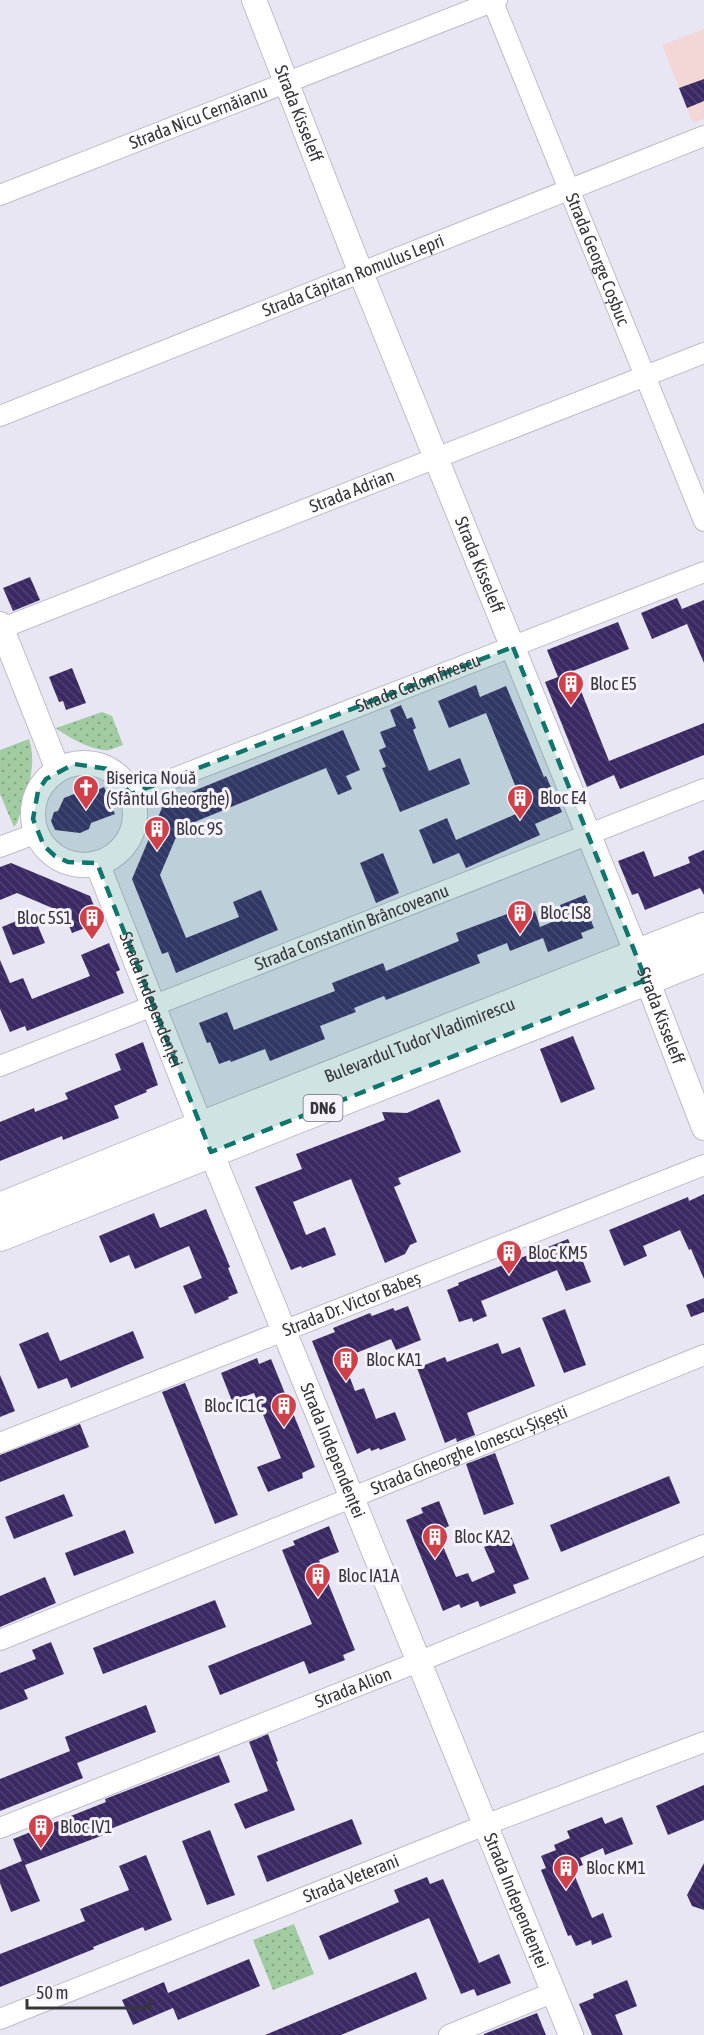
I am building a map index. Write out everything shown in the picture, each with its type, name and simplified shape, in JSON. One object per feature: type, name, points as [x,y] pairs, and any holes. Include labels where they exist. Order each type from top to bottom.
[{"type":"main road","name":"Bulevardul Tudor Vladimirescu","points":[[0,1208],[206,1139],[641,967],[704,928]]},
{"type":"main road","name":"Bulevardul Tudor Vladimirescu","points":[[641,967],[704,957]]},
{"type":"main road","name":"Bulevardul Tudor Vladimirescu","points":[[0,1236],[206,1139]]},
{"type":"street","name":"Strada Kisseleff","points":[[254,0],[704,1128]]},
{"type":"street","name":"Strada Nicu Cernăianu","points":[[0,195],[494,1]]},
{"type":"street","name":"Strada George Coșbuc","points":[[494,1],[704,521]]},
{"type":"street","name":"Strada Căpitan Romulus Lepri","points":[[0,416],[704,136]]},
{"type":"street","name":"Strada Adrian","points":[[1,627],[704,353]]},
{"type":"street","name":"Strada Calomfirescu","points":[[132,795],[704,572]]},
{"type":"street","points":[[1,627],[58,770]]},
{"type":"street","points":[[92,763],[108,769],[122,780],[132,795],[135,812],[133,829],[125,844],[113,856],[97,863],[75,864],[55,856],[44,846],[37,833],[33,819],[38,791],[46,779],[58,770],[74,764],[92,763]]},
{"type":"street","name":"Strada Constantin Brâncoveanu","points":[[0,1066],[704,789]]},
{"type":"street","points":[[0,847],[37,833]]},
{"type":"street","name":"Strada Independenței","points":[[97,863],[206,1139],[571,2035]]},
{"type":"street","name":"Strada Dr. Victor Babeș","points":[[0,1443],[704,1165]]},
{"type":"street","name":"Strada Gheorghe Ionescu-Șișești","points":[[0,1640],[704,1354]]},
{"type":"street","name":"Strada Alion","points":[[0,1828],[418,1662],[704,1545]]},
{"type":"street","name":"Strada Veterani","points":[[0,2019],[485,1826],[704,1742]]},
{"type":"street","points":[[449,2035],[554,1992]]},
{"type":"highlighted area","points":[[513,647],[646,980],[211,1152],[97,863],[68,862],[55,856],[44,846],[33,819],[38,791],[46,779],[74,764],[108,769],[131,794]]},
{"type":"shaded area","points":[[704,29],[704,119],[693,123],[662,45]]},
{"type":"green space","points":[[102,712],[112,716],[123,745],[109,750],[96,749],[56,728]]},
{"type":"green space","points":[[29,739],[32,770],[24,802],[14,827],[0,794],[0,750]]},
{"type":"green space","points":[[294,1924],[314,1974],[273,1990],[253,1940]]},
{"type":"building","points":[[704,79],[704,101],[687,108],[679,88]]},
{"type":"building","points":[[30,577],[40,600],[13,611],[3,588]]},
{"type":"building","points":[[677,598],[682,609],[704,600],[704,663],[687,624],[652,639],[641,613]]},
{"type":"building","name":"Bloc E5","points":[[618,622],[629,649],[573,671],[609,761],[704,723],[704,755],[620,789],[614,775],[587,787],[545,682],[558,677],[547,650]]},
{"type":"building","points":[[72,668],[86,703],[66,710],[63,701],[59,702],[49,677]]},
{"type":"building","points":[[476,685],[480,697],[506,686],[544,777],[546,776],[562,812],[535,824],[540,835],[466,868],[459,853],[433,864],[419,830],[447,818],[456,840],[525,810],[486,713],[449,728],[438,701]]},
{"type":"building","points":[[401,705],[407,719],[412,717],[416,728],[413,730],[429,771],[460,758],[470,784],[400,812],[382,768],[386,767],[379,750],[386,747],[380,732],[396,726],[390,710]]},
{"type":"building","name":"Bloc 9S","points":[[343,730],[360,770],[346,776],[352,789],[338,795],[326,768],[180,828],[160,875],[186,938],[239,917],[233,902],[261,890],[278,930],[176,973],[168,952],[162,954],[132,879],[164,803]]},
{"type":"building","name":"Biserica Nouă (Sfântul Gheorghe)","points":[[104,787],[107,793],[114,790],[120,805],[112,808],[115,814],[91,823],[89,829],[80,833],[55,830],[51,821],[54,812],[58,811],[64,798],[74,794],[81,797]]},
{"type":"building","points":[[704,850],[704,895],[700,888],[645,910],[638,893],[632,895],[618,861],[644,851],[654,877],[690,863],[688,857]]},
{"type":"building","points":[[383,853],[399,893],[376,903],[360,863]]},
{"type":"building","points":[[11,863],[90,896],[101,922],[72,933],[64,913],[17,893],[0,900],[0,867]]},
{"type":"building","points":[[585,895],[594,917],[590,918],[594,928],[581,933],[583,938],[548,952],[543,938],[510,951],[507,943],[477,955],[480,963],[386,1000],[384,996],[354,1008],[356,1012],[320,1026],[325,1039],[270,1061],[265,1049],[231,1062],[230,1060],[219,1064],[199,1023],[227,1012],[234,1030],[335,991],[332,983],[383,963],[386,971],[459,941],[456,933],[507,914],[510,921],[535,911],[540,927],[564,917],[560,905]]},
{"type":"building","points":[[33,914],[45,943],[13,955],[2,927]]},
{"type":"building","points":[[109,943],[120,970],[116,972],[124,993],[27,1031],[25,1026],[10,1032],[0,1009],[0,960],[10,983],[23,978],[32,999],[90,976],[81,955]]},
{"type":"building","points":[[573,1036],[595,1089],[561,1103],[540,1049]]},
{"type":"building","points":[[143,1042],[158,1085],[114,1106],[119,1118],[63,1140],[62,1136],[0,1161],[0,1122],[34,1108],[35,1112],[68,1099],[65,1093],[121,1070],[115,1054]]},
{"type":"building","points":[[439,1099],[461,1152],[398,1178],[401,1184],[394,1187],[417,1242],[410,1245],[405,1254],[385,1263],[351,1179],[293,1202],[306,1235],[325,1227],[336,1255],[291,1270],[255,1187],[302,1169],[296,1154],[385,1120],[382,1112],[407,1113]]},
{"type":"building","points":[[704,1194],[704,1279],[680,1230],[643,1246],[647,1256],[624,1266],[609,1230],[688,1197],[689,1201]]},
{"type":"building","points":[[206,1209],[238,1293],[195,1314],[183,1286],[202,1278],[189,1246],[135,1269],[129,1255],[110,1263],[99,1236],[154,1213],[160,1228]]},
{"type":"building","name":"Bloc KM5","points":[[568,1239],[573,1250],[578,1249],[591,1282],[566,1291],[557,1270],[481,1301],[487,1316],[473,1322],[472,1318],[459,1322],[447,1290],[459,1285],[458,1283]]},
{"type":"building","points":[[704,1298],[704,1312],[691,1317],[686,1305]]},
{"type":"building","name":"Bloc KA1","points":[[408,1306],[421,1340],[396,1350],[391,1339],[351,1355],[355,1367],[347,1370],[355,1391],[364,1388],[376,1419],[395,1412],[406,1440],[380,1450],[379,1448],[371,1451],[370,1448],[357,1454],[312,1341],[335,1332],[333,1328],[370,1313],[372,1316],[393,1308],[395,1311]]},
{"type":"building","points":[[565,1309],[586,1365],[564,1373],[542,1318]]},
{"type":"building","points":[[133,1331],[144,1358],[71,1388],[67,1378],[38,1389],[19,1344],[48,1332],[60,1361]]},
{"type":"building","points":[[498,1343],[502,1354],[520,1347],[535,1386],[467,1413],[475,1435],[457,1442],[456,1438],[445,1443],[417,1368],[445,1357],[447,1362]]},
{"type":"building","name":"Bloc IC1C","points":[[257,1358],[259,1364],[271,1359],[315,1467],[302,1473],[303,1478],[268,1492],[257,1467],[281,1458],[254,1393],[232,1401],[221,1373]]},
{"type":"building","points":[[0,1375],[15,1411],[0,1417]]},
{"type":"building","points":[[185,1383],[238,1515],[215,1524],[162,1392]]},
{"type":"building","points":[[80,1424],[89,1447],[0,1482],[0,1455]]},
{"type":"building","points":[[495,1453],[514,1504],[484,1515],[466,1464]]},
{"type":"building","points":[[669,1476],[680,1503],[561,1552],[550,1525]]},
{"type":"building","points":[[64,1494],[73,1516],[14,1539],[5,1517]]},
{"type":"building","name":"Bloc KA2","points":[[439,1501],[449,1526],[437,1532],[456,1577],[468,1573],[472,1582],[495,1572],[484,1547],[511,1536],[529,1579],[513,1585],[516,1593],[480,1607],[478,1601],[461,1608],[459,1604],[443,1611],[406,1520],[423,1513],[421,1508]]},
{"type":"building","name":"Bloc IA1A","points":[[329,1526],[339,1552],[319,1560],[355,1650],[343,1655],[345,1660],[309,1674],[304,1661],[220,1695],[208,1666],[312,1624],[282,1550],[295,1545],[293,1541]]},
{"type":"building","points":[[125,1530],[134,1553],[74,1576],[65,1553]]},
{"type":"building","points":[[45,1577],[56,1603],[0,1627],[0,1596]]},
{"type":"building","points":[[215,1600],[226,1627],[103,1674],[93,1648]]},
{"type":"building","points":[[51,1642],[64,1674],[24,1690],[28,1699],[0,1710],[0,1673],[36,1659],[32,1650]]},
{"type":"building","points":[[146,1705],[156,1732],[77,1763],[83,1778],[0,1811],[0,1779],[70,1751],[65,1737]]},
{"type":"building","points":[[268,1734],[278,1761],[276,1762],[295,1810],[245,1829],[234,1804],[268,1791],[249,1742]]},
{"type":"building","points":[[219,1755],[230,1782],[25,1865],[40,1901],[11,1912],[0,1883],[0,1870],[22,1861],[13,1839],[106,1802],[105,1799]]},
{"type":"building","points":[[704,1785],[704,1820],[668,1835],[656,1806]]},
{"type":"building","name":"Bloc KM1","points":[[602,1817],[605,1824],[622,1817],[633,1844],[605,1855],[603,1848],[580,1858],[583,1865],[572,1869],[592,1918],[603,1913],[612,1937],[592,1945],[591,1940],[576,1946],[571,1935],[568,1936],[541,1870],[546,1868],[541,1856],[556,1850],[554,1845],[570,1838],[567,1831]]},
{"type":"building","points":[[352,1819],[362,1844],[267,1882],[257,1856]]},
{"type":"building","points":[[210,1830],[235,1895],[207,1905],[182,1841]]},
{"type":"building","points":[[146,1855],[172,1920],[145,1931],[143,1927],[0,1987],[0,1954],[85,1921],[80,1909],[129,1890],[119,1866]]},
{"type":"building","points":[[704,1863],[704,1910],[692,1906],[687,1895]]},
{"type":"building","points":[[427,1877],[430,1884],[443,1879],[479,1963],[499,1954],[511,1983],[477,1996],[474,1989],[461,1994],[429,1918],[329,1960],[319,1936],[399,1902],[394,1890]]},
{"type":"building","points":[[249,1959],[260,1986],[178,2020],[173,2008],[133,2025],[122,2000],[164,1982],[168,1993]]},
{"type":"building","points":[[416,1972],[427,1999],[341,2035],[265,2035]]},
{"type":"building","points":[[627,1980],[637,2006],[615,2015],[623,2035],[592,2035],[579,2004],[594,1998],[593,1994]]},
{"type":"building","points":[[537,2013],[546,2035],[484,2035],[484,2034]]},
{"type":"place","name":"Bloc E5","points":[[571,707]]},
{"type":"place","name":"Biserica Nouă (Sfântul Gheorghe)","points":[[86,811]]},
{"type":"place","name":"Bloc E4","points":[[520,821]]},
{"type":"place","name":"Bloc 9S","points":[[157,852]]},
{"type":"place","name":"Bloc IS8","points":[[520,936]]},
{"type":"place","name":"Bloc 5S1","points":[[92,941]]},
{"type":"place","name":"Bloc KM5","points":[[509,1276]]},
{"type":"place","name":"Bloc KA1","points":[[346,1383]]},
{"type":"place","name":"Bloc IC1C","points":[[284,1429]]},
{"type":"place","name":"Bloc KA2","points":[[435,1560]]},
{"type":"place","name":"Bloc IA1A","points":[[318,1599]]},
{"type":"place","name":"Bloc IV1","points":[[41,1850]]},
{"type":"place","name":"Bloc KM1","points":[[566,1891]]}]
